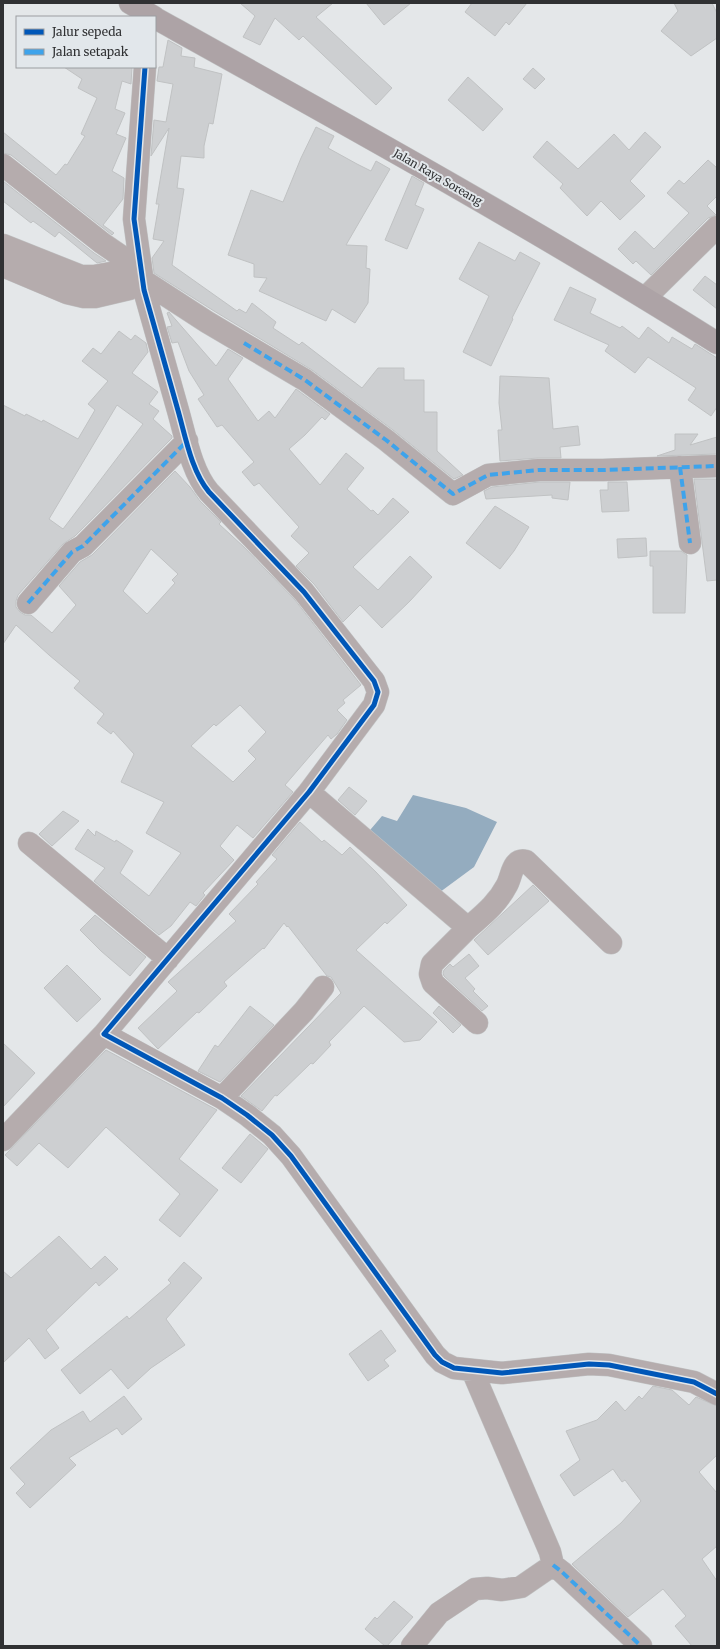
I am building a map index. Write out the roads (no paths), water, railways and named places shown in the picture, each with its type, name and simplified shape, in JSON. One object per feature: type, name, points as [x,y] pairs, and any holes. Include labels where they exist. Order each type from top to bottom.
[{"type":"main road","name":"Jalan Raya Soreang","points":[[130,3],[151,16]]},
{"type":"main road","name":"Jalan Raya Soreang","points":[[156,19],[435,174],[645,298],[717,343]]},
{"type":"street","points":[[3,1140],[104,1034],[309,792],[374,705],[378,692],[374,681],[304,592],[203,485],[187,441],[144,290],[141,272],[134,219],[145,68]]},
{"type":"street","points":[[3,166],[207,322],[305,380],[386,440],[453,494],[488,475],[539,470],[603,470],[717,466]]},
{"type":"street","points":[[645,298],[717,227]]},
{"type":"street","points":[[3,245],[81,276],[94,276],[127,270],[141,272]]},
{"type":"street","points":[[3,266],[67,293],[84,297],[95,297],[129,289],[141,272]]},
{"type":"street","points":[[28,603],[72,552],[83,546],[187,441]]},
{"type":"street","points":[[680,467],[690,543]]},
{"type":"street","points":[[309,792],[468,928]]},
{"type":"street","points":[[29,844],[168,959]]},
{"type":"street","points":[[477,1024],[433,983],[430,974],[432,964],[468,928],[494,905],[509,882],[514,866],[519,861],[526,861],[611,944]]},
{"type":"street","points":[[222,1098],[304,1011],[323,987]]},
{"type":"street","points":[[104,1034],[222,1098],[247,1115],[272,1135],[291,1156],[435,1355],[448,1366],[502,1373],[589,1364],[609,1365],[694,1382],[717,1394]]},
{"type":"street","points":[[472,1370],[550,1552],[553,1565],[641,1646]]},
{"type":"street","points":[[412,1646],[439,1613],[475,1589],[487,1588],[502,1590],[521,1587],[553,1565]]},
{"type":"water","points":[[413,795],[466,808],[497,822],[474,867],[436,895],[365,836],[382,816],[397,821]]}]
